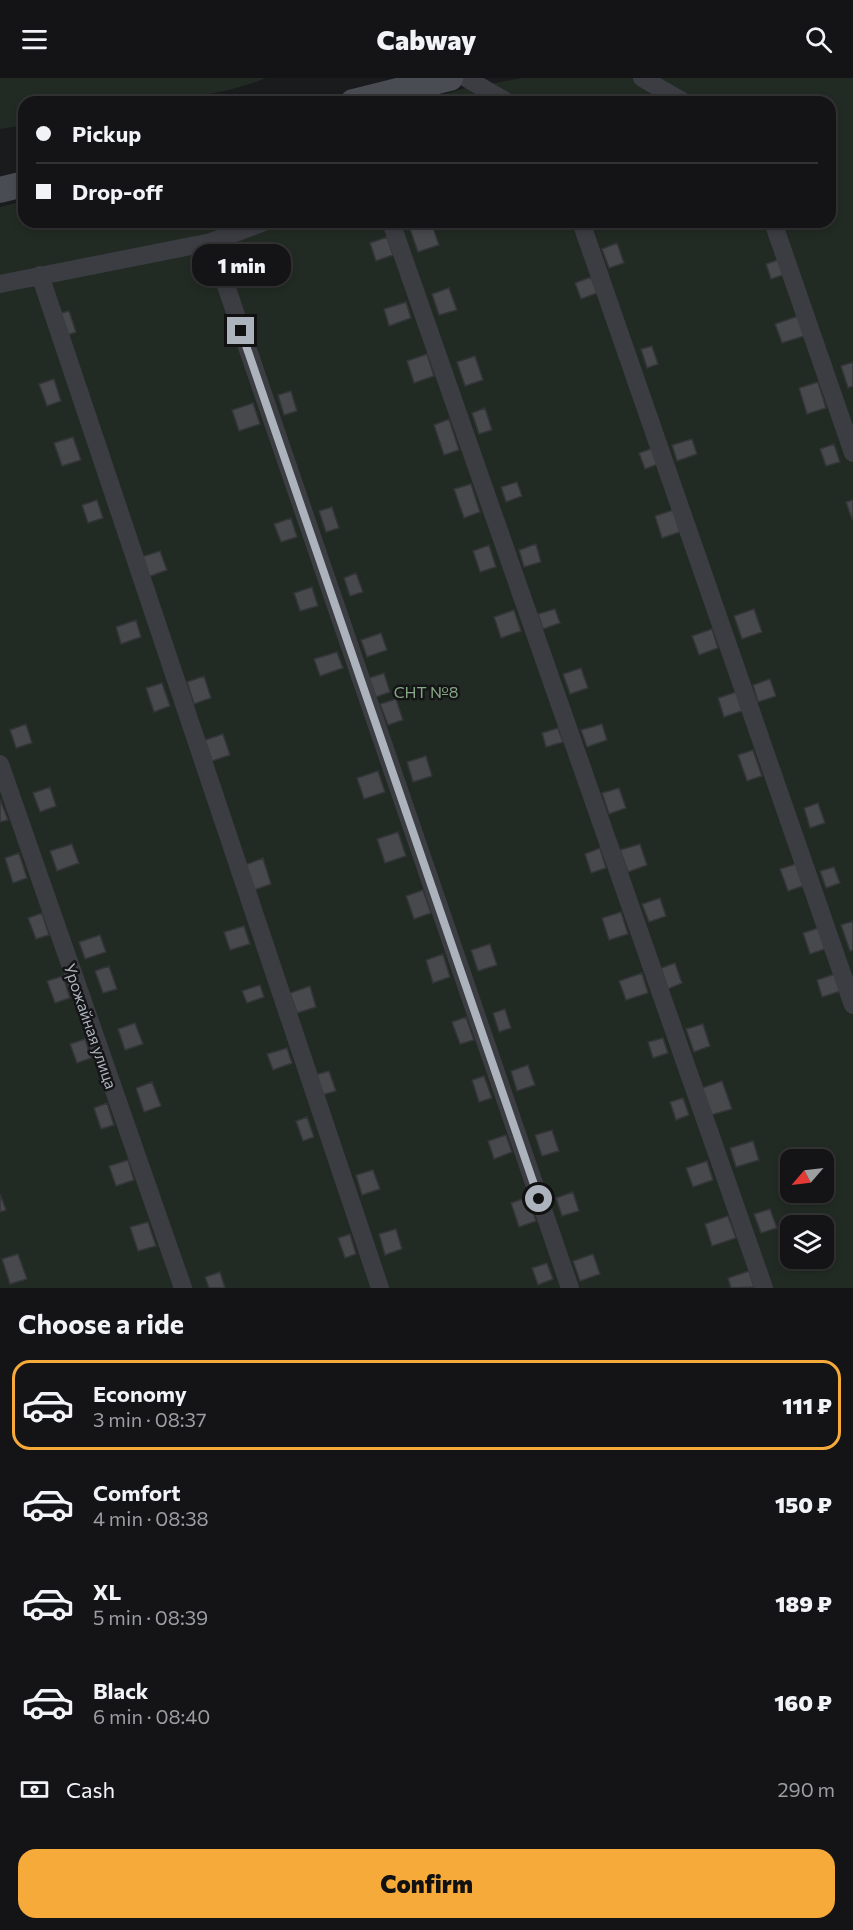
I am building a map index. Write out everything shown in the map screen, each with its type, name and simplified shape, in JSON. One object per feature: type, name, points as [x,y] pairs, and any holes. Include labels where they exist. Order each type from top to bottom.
[{"type":"main road","points":[[377,96],[450,78]]},
{"type":"main road","points":[[0,190],[18,186]]},
{"type":"street","points":[[466,78],[497,96]]},
{"type":"street","points":[[642,78],[674,96]]},
{"type":"street","points":[[0,284],[211,242],[248,228]]},
{"type":"street","points":[[393,228],[764,1288]]},
{"type":"street","points":[[583,228],[853,1005]]},
{"type":"street","points":[[775,228],[853,453]]},
{"type":"street","points":[[211,242],[570,1288]]},
{"type":"street","points":[[40,275],[380,1288]]},
{"type":"street","name":"Урожайная улица","points":[[0,764],[183,1288]]},
{"type":"green space","points":[[0,78],[266,78],[237,88],[195,96],[18,96],[18,126],[0,129]]},
{"type":"green space","name":"СНТ №8","points":[[522,78],[853,78],[853,1288],[0,1288],[0,207],[18,202],[18,228],[836,228],[836,96],[438,96],[466,88]]},
{"type":"building","points":[[433,228],[439,245],[418,252],[410,229]]},
{"type":"building","points":[[387,237],[393,255],[376,261],[370,243]]},
{"type":"building","points":[[617,243],[624,263],[609,268],[602,249]]},
{"type":"building","points":[[251,259],[259,283],[245,287],[237,264]]},
{"type":"building","points":[[778,260],[783,275],[771,279],[766,264]]},
{"type":"building","points":[[591,277],[597,293],[581,299],[575,283]]},
{"type":"building","points":[[449,288],[457,310],[439,315],[432,294]]},
{"type":"building","points":[[406,302],[411,318],[389,326],[384,309]]},
{"type":"building","points":[[69,311],[76,332],[65,336],[57,314]]},
{"type":"building","points":[[798,316],[804,336],[782,343],[775,324]]},
{"type":"building","points":[[652,346],[658,364],[647,368],[641,349]]},
{"type":"building","points":[[427,354],[434,376],[414,383],[407,361]]},
{"type":"building","points":[[475,356],[483,380],[465,386],[457,362]]},
{"type":"building","points":[[853,362],[853,386],[848,388],[841,366]]},
{"type":"building","points":[[54,379],[61,401],[47,406],[39,384]]},
{"type":"building","points":[[818,382],[826,408],[807,414],[799,388]]},
{"type":"building","points":[[291,391],[297,411],[284,415],[278,395]]},
{"type":"building","points":[[253,403],[260,424],[239,431],[232,410]]},
{"type":"building","points":[[485,408],[492,430],[479,434],[472,413]]},
{"type":"building","points":[[449,419],[459,450],[444,455],[434,425]]},
{"type":"building","points":[[73,437],[81,460],[62,466],[54,443]]},
{"type":"building","points":[[692,439],[697,454],[677,461],[672,445]]},
{"type":"building","points":[[834,444],[840,462],[826,466],[820,449]]},
{"type":"building","points":[[656,447],[661,463],[645,469],[639,453]]},
{"type":"building","points":[[517,482],[522,496],[506,502],[501,487]]},
{"type":"building","points":[[471,484],[480,512],[464,518],[454,489]]},
{"type":"building","points":[[97,500],[103,518],[88,523],[82,505]]},
{"type":"building","points":[[853,500],[853,519],[852,519],[846,502]]},
{"type":"building","points":[[332,507],[339,528],[326,532],[319,511]]},
{"type":"building","points":[[673,510],[680,532],[662,538],[655,516]]},
{"type":"building","points":[[291,518],[297,537],[281,542],[274,524]]},
{"type":"building","points":[[536,544],[541,562],[524,567],[519,550]]},
{"type":"building","points":[[489,545],[496,567],[480,572],[473,551]]},
{"type":"building","points":[[160,551],[167,570],[148,577],[141,557]]},
{"type":"building","points":[[356,573],[363,592],[350,596],[344,578]]},
{"type":"building","points":[[312,587],[318,606],[300,611],[294,593]]},
{"type":"building","points":[[555,609],[560,623],[543,629],[538,614]]},
{"type":"building","points":[[754,609],[762,632],[742,639],[734,616]]},
{"type":"building","points":[[514,610],[521,631],[501,638],[494,617]]},
{"type":"building","points":[[136,620],[141,637],[121,644],[116,627]]},
{"type":"building","points":[[712,629],[718,648],[699,655],[692,636]]},
{"type":"building","points":[[381,633],[387,650],[367,657],[361,640]]},
{"type":"building","points":[[337,652],[343,668],[320,676],[314,659]]},
{"type":"building","points":[[581,668],[588,688],[570,694],[563,674]]},
{"type":"building","points":[[384,673],[390,692],[376,697],[369,678]]},
{"type":"building","points":[[204,676],[211,698],[194,704],[187,682]]},
{"type":"building","points":[[770,679],[776,696],[758,702],[753,685]]},
{"type":"building","points":[[162,683],[170,706],[154,712],[146,688]]},
{"type":"building","points":[[736,692],[742,711],[724,717],[718,698]]},
{"type":"building","points":[[396,699],[403,720],[388,725],[380,704]]},
{"type":"building","points":[[26,724],[32,743],[16,748],[10,730]]},
{"type":"building","points":[[602,724],[607,740],[587,747],[581,730]]},
{"type":"building","points":[[558,728],[563,742],[546,747],[542,733]]},
{"type":"building","points":[[223,734],[230,755],[212,761],[205,740]]},
{"type":"building","points":[[753,750],[762,776],[747,781],[738,755]]},
{"type":"building","points":[[426,756],[432,776],[413,782],[407,762]]},
{"type":"building","points":[[378,771],[385,792],[364,799],[357,778]]},
{"type":"building","points":[[50,787],[56,806],[40,812],[33,793]]},
{"type":"building","points":[[619,788],[626,808],[609,814],[602,793]]},
{"type":"building","points":[[0,799],[8,820],[0,822]]},
{"type":"building","points":[[818,803],[825,823],[810,828],[804,808]]},
{"type":"building","points":[[398,832],[406,856],[385,863],[377,839]]},
{"type":"building","points":[[72,844],[79,863],[57,871],[50,851]]},
{"type":"building","points":[[640,844],[647,865],[628,872],[620,850]]},
{"type":"building","points":[[600,848],[606,868],[591,873],[585,854]]},
{"type":"building","points":[[19,853],[27,878],[13,883],[5,858]]},
{"type":"building","points":[[263,858],[271,884],[254,890],[245,865]]},
{"type":"building","points":[[796,864],[803,886],[788,891],[780,869]]},
{"type":"building","points":[[834,867],[840,883],[826,888],[820,871]]},
{"type":"building","points":[[423,890],[431,913],[414,919],[406,896]]},
{"type":"building","points":[[660,898],[666,916],[649,922],[642,904]]},
{"type":"building","points":[[621,912],[628,934],[609,940],[602,918]]},
{"type":"building","points":[[42,913],[49,935],[36,939],[28,918]]},
{"type":"building","points":[[853,921],[853,950],[850,951],[841,925]]},
{"type":"building","points":[[244,926],[250,944],[230,950],[224,932]]},
{"type":"building","points":[[818,928],[825,949],[810,954],[803,933]]},
{"type":"building","points":[[100,935],[106,952],[85,959],[79,942]]},
{"type":"building","points":[[490,944],[497,965],[478,971],[471,950]]},
{"type":"building","points":[[443,954],[450,977],[433,983],[426,960]]},
{"type":"building","points":[[675,963],[682,983],[668,989],[661,968]]},
{"type":"building","points":[[109,966],[117,989],[103,993],[95,971]]},
{"type":"building","points":[[642,973],[648,993],[626,1000],[619,981]]},
{"type":"building","points":[[835,974],[841,991],[822,997],[817,980]]},
{"type":"building","points":[[63,976],[70,998],[55,1003],[47,981]]},
{"type":"building","points":[[260,985],[264,997],[247,1003],[242,991]]},
{"type":"building","points":[[310,986],[316,1007],[297,1013],[290,993]]},
{"type":"building","points":[[505,1009],[511,1028],[499,1032],[493,1013]]},
{"type":"building","points":[[466,1017],[474,1040],[460,1044],[452,1022]]},
{"type":"building","points":[[135,1023],[143,1044],[125,1050],[118,1029]]},
{"type":"building","points":[[703,1024],[710,1046],[694,1052],[686,1029]]},
{"type":"building","points":[[663,1038],[668,1053],[653,1058],[648,1042]]},
{"type":"building","points":[[85,1039],[91,1058],[77,1063],[70,1044]]},
{"type":"building","points":[[287,1048],[292,1063],[273,1070],[267,1054]]},
{"type":"building","points":[[528,1065],[535,1085],[517,1091],[511,1071]]},
{"type":"building","points":[[329,1071],[336,1091],[322,1095],[315,1075]]},
{"type":"building","points":[[484,1076],[492,1098],[479,1102],[472,1080]]},
{"type":"building","points":[[722,1081],[732,1109],[711,1115],[702,1088]]},
{"type":"building","points":[[152,1082],[161,1106],[144,1112],[136,1088]]},
{"type":"building","points":[[683,1098],[689,1115],[676,1120],[670,1102]]},
{"type":"building","points":[[107,1103],[114,1125],[101,1129],[94,1108]]},
{"type":"building","points":[[307,1117],[314,1137],[303,1141],[296,1121]]},
{"type":"building","points":[[552,1130],[559,1151],[542,1156],[535,1135]]},
{"type":"building","points":[[506,1135],[512,1152],[494,1159],[488,1141]]},
{"type":"building","points":[[753,1141],[759,1160],[736,1167],[730,1148]]},
{"type":"building","points":[[128,1160],[134,1180],[116,1186],[109,1166]]},
{"type":"building","points":[[707,1161],[713,1180],[693,1187],[686,1168]]},
{"type":"building","points":[[373,1170],[380,1189],[362,1195],[356,1175]]},
{"type":"building","points":[[573,1192],[579,1211],[562,1216],[556,1198]]},
{"type":"building","points":[[0,1194],[6,1210],[0,1212]]},
{"type":"building","points":[[528,1197],[536,1221],[519,1227],[511,1203]]},
{"type":"building","points":[[770,1209],[777,1228],[761,1233],[754,1214]]},
{"type":"building","points":[[728,1216],[736,1238],[712,1246],[705,1224]]},
{"type":"building","points":[[148,1222],[156,1246],[138,1251],[130,1227]]},
{"type":"building","points":[[396,1229],[402,1249],[385,1255],[379,1234]]},
{"type":"building","points":[[350,1234],[356,1254],[345,1258],[338,1238]]},
{"type":"building","points":[[18,1254],[27,1279],[10,1284],[2,1259]]},
{"type":"building","points":[[593,1254],[600,1274],[580,1281],[573,1261]]},
{"type":"building","points":[[547,1263],[553,1279],[538,1285],[532,1268]]},
{"type":"building","points":[[749,1271],[754,1287],[731,1288],[728,1278]]},
{"type":"building","points":[[220,1272],[225,1288],[209,1288],[205,1277]]},
{"type":"route","points":[[241,331],[539,1199]]}]
